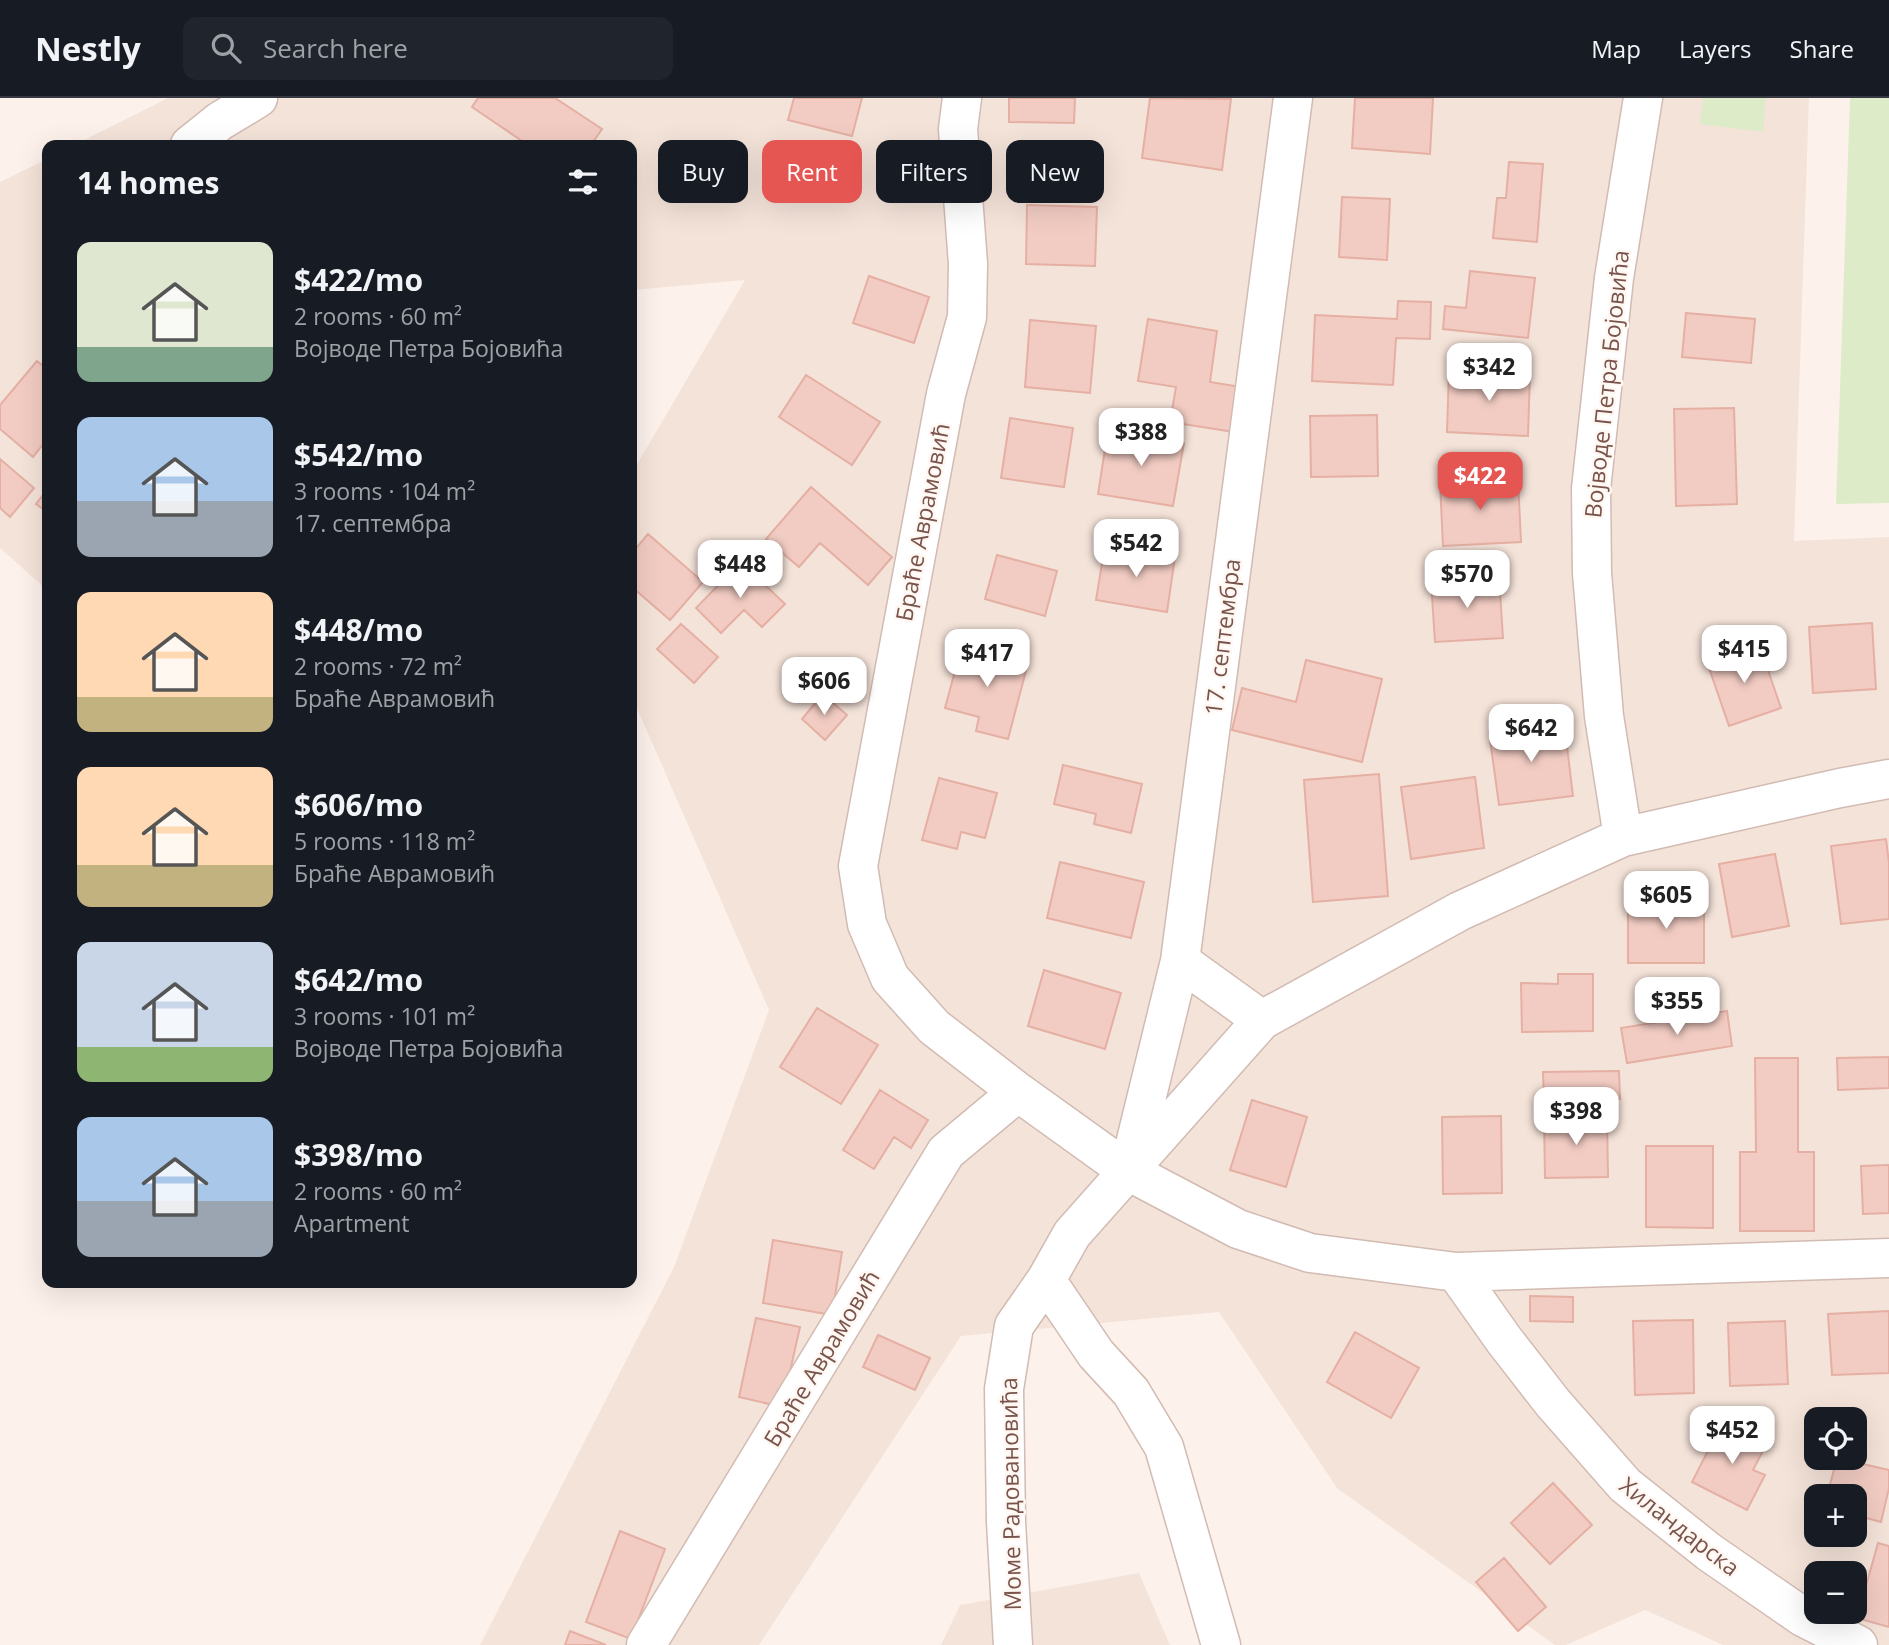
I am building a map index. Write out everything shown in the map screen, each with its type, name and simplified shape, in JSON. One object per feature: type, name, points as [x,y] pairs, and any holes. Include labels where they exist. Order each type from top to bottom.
[{"type":"street","points":[[196,140],[220,121],[258,98]]},
{"type":"street","name":"Браће Аврамовић","points":[[962,98],[958,129],[968,264],[967,317],[946,394],[858,866],[867,924],[890,978],[934,1027],[1018,1092],[1128,1171],[1238,1228],[1310,1253],[1457,1272],[1889,1258]]},
{"type":"street","name":"17. септембра","points":[[1128,1171],[1180,961],[1293,98]]},
{"type":"street","name":"Војводе Петра Бојовића","points":[[1623,837],[1604,716],[1592,573],[1591,489],[1615,278],[1643,98]]},
{"type":"street","name":"Моме Радовановића","points":[[1013,1645],[1006,1522],[1004,1389],[1014,1326],[1046,1280],[1072,1234],[1262,1020],[1460,911],[1623,837],[1889,779]]},
{"type":"street","points":[[1180,961],[1262,1020]]},
{"type":"street","name":"Браће Аврамовић","points":[[646,1645],[946,1153],[1018,1092]]},
{"type":"street","name":"Хиландарска","points":[[1457,1272],[1504,1340],[1553,1403],[1625,1485],[1709,1552],[1793,1610],[1858,1645]]},
{"type":"street","points":[[1046,1280],[1096,1354],[1130,1392],[1164,1447],[1221,1645]]},
{"type":"shaded area","points":[[168,98],[1809,98],[1794,541],[1889,537],[1889,1645],[1723,1645],[1645,1610],[1566,1645],[1555,1645],[1337,1488],[1219,1312],[961,1336],[759,1645],[480,1645],[674,1267],[769,1010],[637,708],[637,464],[745,280],[637,290],[637,140],[84,140]]},
{"type":"shaded area","points":[[42,161],[42,586],[0,548],[0,182]]},
{"type":"shaded area","points":[[1139,1573],[1170,1645],[941,1645],[960,1605]]},
{"type":"green space","points":[[1703,98],[1766,98],[1763,132],[1700,124]]},
{"type":"green space","points":[[1850,98],[1889,98],[1889,503],[1836,504]]},
{"type":"building","points":[[478,98],[555,98],[602,129],[594,140],[521,140],[472,107]]},
{"type":"building","points":[[794,98],[862,98],[852,136],[788,120]]},
{"type":"building","points":[[1009,98],[1075,98],[1074,123],[1009,122]]},
{"type":"building","points":[[1150,98],[1231,99],[1222,170],[1142,158]]},
{"type":"building","points":[[1355,98],[1433,98],[1430,154],[1352,148]]},
{"type":"building","points":[[1509,162],[1543,164],[1537,242],[1493,238],[1497,198],[1506,198]]},
{"type":"building","points":[[1342,197],[1390,199],[1387,260],[1339,257]]},
{"type":"building","points":[[1027,205],[1097,207],[1095,266],[1026,264]]},
{"type":"building","points":[[1470,271],[1535,278],[1528,338],[1443,329],[1445,306],[1466,308]]},
{"type":"building","points":[[869,276],[929,297],[914,343],[853,323]]},
{"type":"building","points":[[1398,301],[1431,302],[1430,339],[1396,338],[1393,385],[1312,381],[1315,315],[1397,319]]},
{"type":"building","points":[[1686,313],[1755,319],[1751,363],[1682,357]]},
{"type":"building","points":[[1148,319],[1217,331],[1210,382],[1241,387],[1234,432],[1170,422],[1176,387],[1138,381]]},
{"type":"building","points":[[1030,320],[1096,326],[1090,393],[1025,387]]},
{"type":"building","points":[[37,361],[42,365],[42,445],[33,457],[0,429],[0,405]]},
{"type":"building","points":[[1449,371],[1530,374],[1528,436],[1447,432]]},
{"type":"building","points":[[806,375],[880,422],[852,465],[779,417]]},
{"type":"building","points":[[1734,408],[1737,504],[1676,506],[1674,409]]},
{"type":"building","points":[[1377,415],[1378,476],[1311,477],[1310,416]]},
{"type":"building","points":[[1010,418],[1073,428],[1064,487],[1001,478]]},
{"type":"building","points":[[1108,430],[1184,443],[1173,506],[1098,494]]},
{"type":"building","points":[[0,459],[34,488],[10,517],[0,508]]},
{"type":"building","points":[[1518,479],[1521,542],[1443,546],[1440,482]]},
{"type":"building","points":[[811,487],[892,557],[868,585],[820,543],[799,567],[766,539]]},
{"type":"building","points":[[42,496],[42,508],[36,504]]},
{"type":"building","points":[[648,534],[703,582],[670,620],[637,591],[637,547]]},
{"type":"building","points":[[1105,545],[1175,557],[1167,612],[1096,600]]},
{"type":"building","points":[[997,555],[1057,571],[1045,616],[985,599]]},
{"type":"building","points":[[741,562],[785,604],[762,627],[744,610],[721,633],[696,608]]},
{"type":"building","points":[[1499,577],[1503,638],[1435,642],[1431,581]]},
{"type":"building","points":[[1872,623],[1876,689],[1813,693],[1809,627]]},
{"type":"building","points":[[681,624],[718,657],[694,683],[657,649]]},
{"type":"building","points":[[1759,644],[1781,708],[1729,726],[1707,662]]},
{"type":"building","points":[[962,645],[1028,663],[1008,739],[976,731],[979,717],[945,708]]},
{"type":"building","points":[[1306,660],[1382,679],[1362,762],[1232,730],[1242,688],[1296,702]]},
{"type":"building","points":[[823,694],[847,715],[825,740],[802,719]]},
{"type":"building","points":[[1564,722],[1573,796],[1499,805],[1489,732]]},
{"type":"building","points":[[1063,765],[1142,784],[1131,833],[1094,824],[1096,814],[1054,804]]},
{"type":"building","points":[[1379,774],[1388,896],[1313,902],[1304,780]]},
{"type":"building","points":[[1475,777],[1484,848],[1411,859],[1401,787]]},
{"type":"building","points":[[939,778],[997,793],[985,838],[961,832],[957,849],[922,840]]},
{"type":"building","points":[[1886,839],[1889,919],[1841,924],[1831,846]]},
{"type":"building","points":[[1775,854],[1789,926],[1732,937],[1719,864]]},
{"type":"building","points":[[1060,862],[1144,882],[1131,938],[1047,918]]},
{"type":"building","points":[[1628,899],[1704,900],[1704,963],[1628,963]]},
{"type":"building","points":[[1044,970],[1121,993],[1105,1049],[1028,1026]]},
{"type":"building","points":[[1558,974],[1593,974],[1593,1031],[1522,1032],[1521,983],[1558,984]]},
{"type":"building","points":[[817,1008],[878,1045],[841,1104],[780,1067]]},
{"type":"building","points":[[1727,1011],[1732,1046],[1627,1063],[1621,1028]]},
{"type":"building","points":[[1889,1057],[1889,1088],[1838,1090],[1837,1058]]},
{"type":"building","points":[[1755,1058],[1798,1058],[1798,1152],[1814,1152],[1814,1231],[1740,1231],[1740,1152],[1756,1152]]},
{"type":"building","points":[[1619,1071],[1620,1099],[1544,1100],[1543,1072]]},
{"type":"building","points":[[880,1090],[928,1120],[911,1148],[894,1137],[874,1169],[843,1150]]},
{"type":"building","points":[[1252,1100],[1307,1117],[1286,1187],[1230,1170]]},
{"type":"building","points":[[1501,1116],[1502,1193],[1443,1194],[1442,1117]]},
{"type":"building","points":[[1607,1116],[1608,1177],[1545,1178],[1544,1117]]},
{"type":"building","points":[[1646,1146],[1713,1146],[1713,1228],[1646,1227]]},
{"type":"building","points":[[1889,1165],[1889,1213],[1863,1214],[1861,1166]]},
{"type":"building","points":[[773,1240],[842,1252],[832,1315],[763,1303]]},
{"type":"building","points":[[1530,1296],[1573,1297],[1573,1322],[1530,1321]]},
{"type":"building","points":[[1889,1311],[1889,1373],[1832,1375],[1828,1314]]},
{"type":"building","points":[[756,1318],[800,1327],[782,1407],[739,1397]]},
{"type":"building","points":[[1693,1320],[1694,1393],[1635,1395],[1633,1321]]},
{"type":"building","points":[[1785,1321],[1788,1384],[1730,1386],[1728,1323]]},
{"type":"building","points":[[1355,1332],[1419,1368],[1391,1418],[1327,1382]]},
{"type":"building","points":[[878,1335],[930,1358],[915,1390],[863,1367]]},
{"type":"building","points":[[1723,1421],[1767,1443],[1753,1470],[1765,1475],[1747,1510],[1692,1482]]},
{"type":"building","points":[[1867,1465],[1889,1470],[1889,1488],[1881,1522],[1867,1518],[1867,1484],[1830,1484],[1834,1470],[1867,1470]]},
{"type":"building","points":[[1553,1483],[1592,1525],[1550,1564],[1511,1523]]},
{"type":"building","points":[[620,1531],[665,1549],[631,1639],[586,1622]]},
{"type":"building","points":[[1878,1543],[1889,1546],[1889,1627],[1867,1621],[1867,1582]]},
{"type":"building","points":[[1504,1558],[1546,1607],[1518,1631],[1476,1582]]},
{"type":"building","points":[[570,1631],[606,1645],[565,1645]]}]
